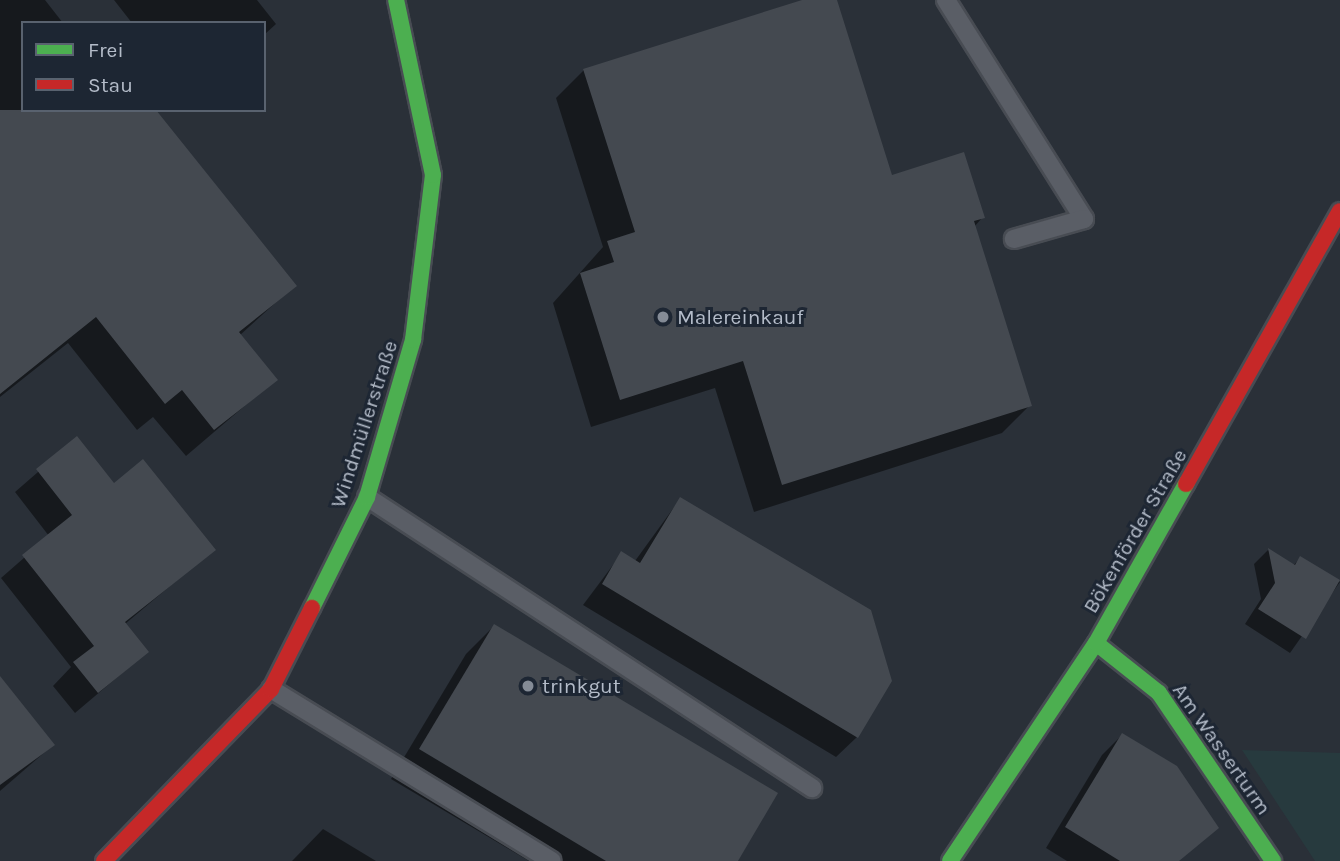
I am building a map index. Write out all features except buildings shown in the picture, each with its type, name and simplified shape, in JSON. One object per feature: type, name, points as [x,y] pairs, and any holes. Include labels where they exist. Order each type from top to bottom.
[{"type":"street","name":"Windmüllerstraße","points":[[104,861],[271,689],[367,497],[413,340],[432,175],[397,0]]},
{"type":"street","name":"Bökenförder Straße","points":[[950,861],[1096,643],[1340,211]]},
{"type":"street","name":"Am Wasserturm","points":[[1096,643],[1159,692],[1273,861]]},
{"type":"lane","points":[[946,0],[1084,219],[1014,239]]},
{"type":"lane","points":[[367,497],[812,788]]},
{"type":"lane","points":[[271,689],[552,861]]},
{"type":"green space","points":[[1242,750],[1340,753],[1340,861],[1315,861]]},
{"type":"traffic: fast","points":[[312,608],[367,497],[413,340],[433,175],[396,0]]},
{"type":"traffic: fast","points":[[950,861],[1096,643],[1186,484]]},
{"type":"traffic: fast","points":[[1096,643],[1159,693],[1273,861]]},
{"type":"traffic: jam","points":[[1186,484],[1340,211]]},
{"type":"traffic: jam","points":[[104,861],[271,689],[312,608]]},
{"type":"place","name":"Malereinkauf","points":[[663,317]]},
{"type":"place","name":"trinkgut","points":[[528,686]]}]
